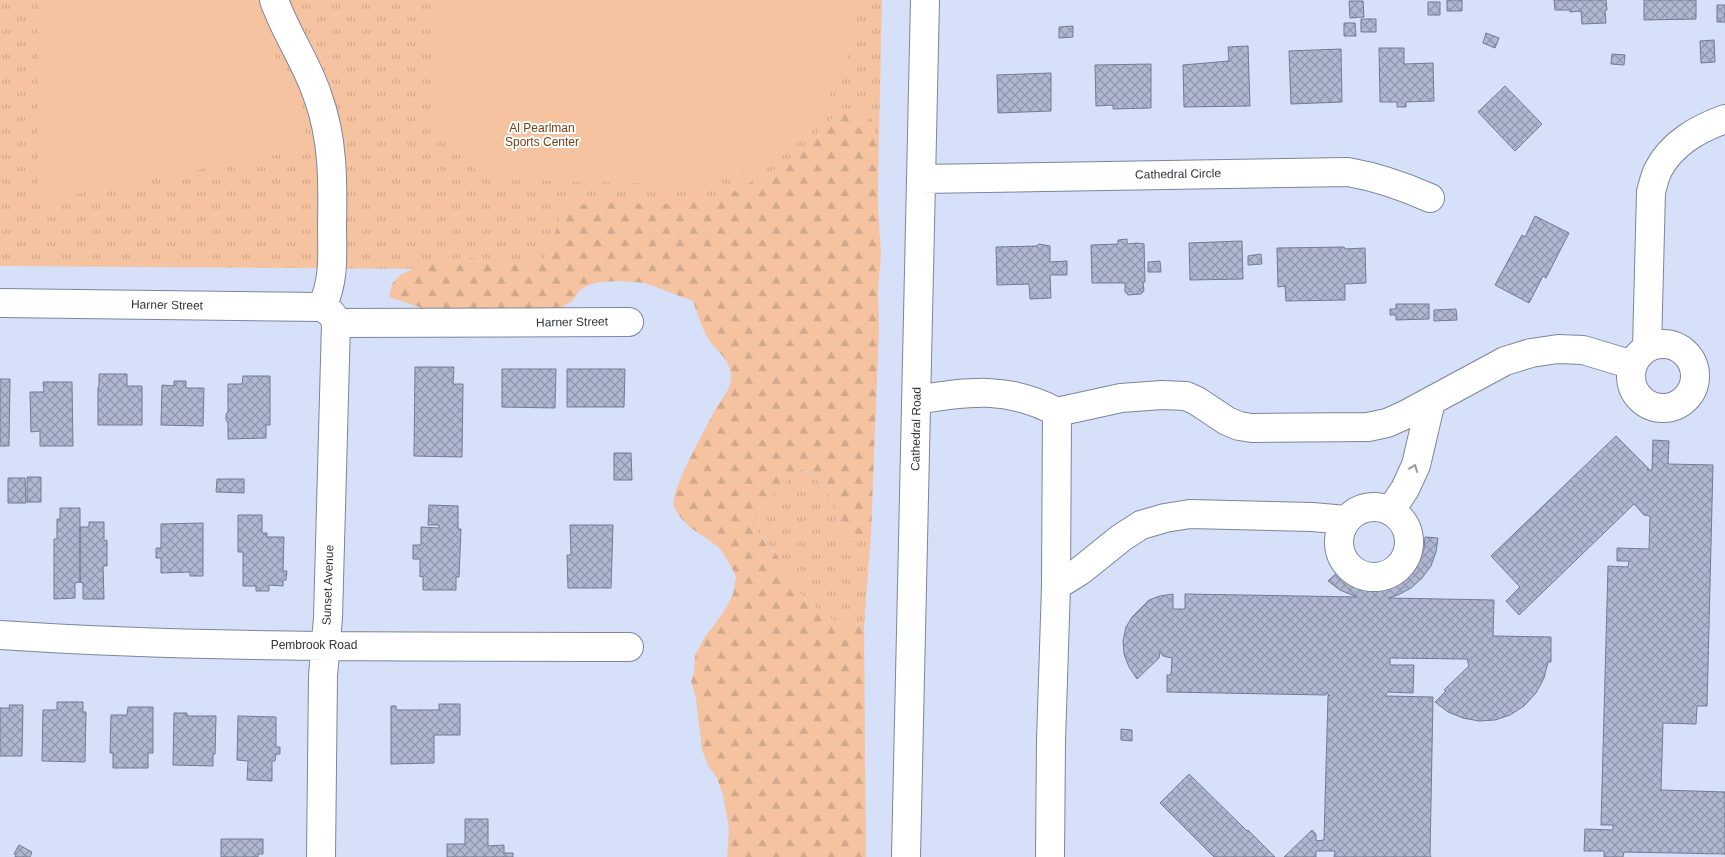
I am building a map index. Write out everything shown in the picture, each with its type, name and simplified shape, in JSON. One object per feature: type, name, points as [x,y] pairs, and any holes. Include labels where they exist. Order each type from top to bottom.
[{"type":"street","name":"Sunset Avenue","points":[[274,0],[282,22],[318,96],[326,121],[330,148],[332,276],[328,294],[330,315],[328,618],[323,676],[321,857]]},
{"type":"street","name":"Cathedral Road","points":[[906,857],[925,0]]},
{"type":"street","points":[[916,400],[972,392],[998,393],[1043,404],[1057,412],[1121,398],[1162,395],[1186,396],[1227,421],[1239,426],[1252,428],[1368,427],[1387,423],[1505,361],[1531,353],[1558,349],[1640,357],[1651,192],[1658,170],[1672,151],[1689,136],[1706,126],[1725,119]]},
{"type":"street","name":"Cathedral Circle","points":[[921,179],[1348,172],[1375,177],[1403,186],[1430,198]]},
{"type":"street","name":"Harner Street","points":[[0,303],[330,315],[629,322]]},
{"type":"street","points":[[1390,510],[1405,489],[1416,465],[1431,401]]},
{"type":"street","points":[[1050,857],[1051,741],[1056,586],[1057,412]]},
{"type":"street","points":[[1367,507],[1379,507],[1390,510],[1400,518],[1407,528],[1410,540],[1408,552],[1402,564],[1393,572],[1382,577],[1369,577],[1357,574],[1341,556],[1338,543],[1340,531],[1346,520],[1355,512],[1367,507]]},
{"type":"street","points":[[1056,586],[1080,571],[1121,538],[1141,525],[1165,518],[1190,514],[1346,520]]},
{"type":"street","name":"Pembrook Road","points":[[0,635],[122,642],[629,647]]},
{"type":"green space","name":"Al Pearlman Sports Center","points":[[0,0],[882,0],[876,272],[0,266]]},
{"type":"green space","points":[[39,0],[260,0],[281,77],[290,75],[305,113],[306,149],[38,201]]},
{"type":"green space","points":[[437,0],[858,0],[853,38],[841,73],[824,104],[801,131],[774,154],[743,171],[708,183],[670,189],[669,184],[485,179],[435,130]]},
{"type":"green space","points":[[842,108],[866,113],[874,123],[878,146],[878,207],[881,255],[878,290],[879,327],[871,533],[857,539],[845,538],[828,493],[803,468],[766,503],[759,516],[758,529],[759,534],[777,555],[793,586],[802,595],[836,622],[864,626],[866,857],[727,857],[729,829],[723,795],[717,778],[708,765],[702,750],[696,698],[691,681],[694,673],[695,656],[703,640],[725,610],[733,594],[736,576],[718,547],[693,530],[678,514],[674,506],[674,499],[677,487],[690,458],[716,408],[729,388],[731,374],[724,357],[708,339],[693,301],[645,283],[622,281],[600,282],[588,285],[563,307],[528,312],[480,313],[422,308],[389,297],[392,284],[400,275],[433,260],[471,258],[520,265],[541,263],[550,249],[561,214],[569,205],[608,203],[672,204],[721,196],[733,192],[790,161]]},
{"type":"green space","points":[[802,468],[823,486],[828,493],[845,538],[857,539],[871,533],[864,626],[836,622],[808,601],[793,586],[777,555],[759,534],[759,516],[766,503]]},
{"type":"building","points":[[1447,0],[1462,0],[1462,11],[1447,11]]},
{"type":"building","points":[[1554,0],[1606,0],[1606,23],[1582,24],[1581,11],[1555,10]]},
{"type":"building","points":[[1644,0],[1696,0],[1696,19],[1644,20]]},
{"type":"building","points":[[1349,1],[1363,1],[1364,17],[1350,18]]},
{"type":"building","points":[[1428,2],[1440,2],[1440,15],[1428,15]]},
{"type":"building","points":[[1717,5],[1725,5],[1725,22],[1717,22]]},
{"type":"building","points":[[1361,19],[1376,19],[1376,32],[1361,32]]},
{"type":"building","points":[[1344,23],[1355,23],[1356,36],[1344,36]]},
{"type":"building","points":[[1073,26],[1073,37],[1059,38],[1059,27]]},
{"type":"building","points":[[1486,33],[1499,38],[1495,48],[1483,43]]},
{"type":"building","points":[[1714,40],[1715,62],[1701,63],[1700,41]]},
{"type":"building","points":[[1248,46],[1250,106],[1184,107],[1183,65],[1229,61],[1228,47]]},
{"type":"building","points":[[1379,48],[1404,48],[1404,64],[1433,63],[1434,101],[1406,102],[1406,107],[1397,107],[1397,102],[1380,102]]},
{"type":"building","points":[[1341,49],[1342,102],[1291,104],[1289,51]]},
{"type":"building","points":[[1612,54],[1625,55],[1624,65],[1611,64]]},
{"type":"building","points":[[1151,64],[1151,108],[1113,109],[1113,105],[1096,106],[1095,65]]},
{"type":"building","points":[[1051,73],[1051,111],[998,113],[997,75]]},
{"type":"building","points":[[1505,86],[1542,124],[1515,151],[1478,112]]},
{"type":"building","points":[[1535,216],[1569,233],[1546,278],[1543,276],[1529,303],[1495,285],[1522,235],[1525,237]]},
{"type":"building","points":[[1127,239],[1127,244],[1144,244],[1145,282],[1143,282],[1144,291],[1141,294],[1128,295],[1125,292],[1125,283],[1092,283],[1091,245],[1118,244],[1118,240]]},
{"type":"building","points":[[1242,241],[1243,279],[1190,280],[1189,243]]},
{"type":"building","points":[[1039,244],[1050,246],[1050,262],[1067,261],[1067,275],[1050,275],[1051,298],[1030,299],[1029,284],[997,285],[996,247],[1036,246]]},
{"type":"building","points":[[1344,247],[1345,249],[1365,248],[1366,283],[1345,284],[1345,300],[1286,301],[1285,286],[1278,287],[1277,248]]},
{"type":"building","points":[[1261,254],[1262,264],[1248,265],[1248,256]]},
{"type":"building","points":[[1160,261],[1161,272],[1148,272],[1148,262]]},
{"type":"building","points":[[1396,304],[1429,304],[1429,319],[1396,320],[1396,315],[1390,315],[1390,309],[1396,309]]},
{"type":"building","points":[[1456,309],[1457,320],[1434,321],[1434,310]]},
{"type":"building","points":[[415,367],[454,367],[453,384],[463,384],[462,457],[414,456]]},
{"type":"building","points":[[502,369],[556,369],[555,408],[502,407]]},
{"type":"building","points":[[567,369],[625,369],[624,407],[567,407]]},
{"type":"building","points":[[99,374],[127,374],[127,386],[142,386],[142,425],[98,425]]},
{"type":"building","points":[[243,376],[270,376],[270,425],[266,425],[266,438],[228,439],[226,414],[228,412],[228,384],[242,384]]},
{"type":"building","points":[[0,379],[10,379],[9,446],[0,446]]},
{"type":"building","points":[[174,381],[186,381],[186,388],[204,388],[203,426],[161,425],[162,385],[174,386]]},
{"type":"building","points":[[43,382],[72,382],[73,446],[40,446],[40,431],[31,432],[30,392],[44,392]]},
{"type":"building","points":[[1616,436],[1649,469],[1647,470],[1652,470],[1653,440],[1669,441],[1668,464],[1713,465],[1707,706],[1697,706],[1696,724],[1663,723],[1661,790],[1725,792],[1725,854],[1624,852],[1623,857],[1604,857],[1604,851],[1584,851],[1585,829],[1613,830],[1613,825],[1601,825],[1608,566],[1628,567],[1629,561],[1617,561],[1617,548],[1649,549],[1650,516],[1644,515],[1634,504],[1519,615],[1506,601],[1520,587],[1491,556]]},
{"type":"building","points":[[614,453],[631,453],[632,480],[614,480]]},
{"type":"building","points":[[27,477],[41,477],[41,502],[27,502]]},
{"type":"building","points":[[8,478],[25,478],[26,503],[8,503]]},
{"type":"building","points":[[217,479],[244,479],[244,493],[216,492]]},
{"type":"building","points":[[429,505],[458,506],[458,529],[461,529],[459,577],[456,577],[456,590],[423,590],[423,576],[420,577],[420,559],[413,559],[413,545],[421,545],[421,527],[439,528],[439,525],[428,525]]},
{"type":"building","points":[[60,508],[80,508],[80,582],[75,583],[75,598],[54,599],[54,539],[57,539],[57,519],[60,519]]},
{"type":"building","points":[[238,515],[262,515],[262,533],[267,533],[267,537],[284,537],[283,571],[287,571],[286,580],[283,580],[283,586],[269,585],[269,591],[256,591],[256,586],[243,586],[243,552],[238,552]]},
{"type":"building","points":[[89,522],[104,522],[104,541],[107,540],[107,566],[103,566],[104,599],[83,599],[83,583],[80,582],[80,527],[89,527]]},
{"type":"building","points":[[203,523],[203,576],[190,576],[190,572],[161,573],[161,558],[156,558],[156,548],[161,548],[161,524]]},
{"type":"building","points":[[570,525],[613,525],[611,588],[568,588],[567,555],[571,555]]},
{"type":"building","points":[[1425,537],[1438,538],[1431,566],[1411,588],[1389,598],[1494,600],[1493,636],[1551,637],[1551,662],[1548,662],[1544,678],[1536,693],[1524,706],[1510,715],[1495,720],[1479,721],[1463,718],[1448,712],[1435,702],[1446,691],[1444,690],[1469,666],[1467,659],[1390,658],[1390,665],[1414,665],[1413,693],[1388,692],[1385,696],[1433,697],[1431,857],[1334,857],[1335,851],[1316,851],[1316,857],[1284,857],[1312,830],[1316,834],[1316,841],[1324,840],[1328,695],[1330,696],[1326,692],[1326,695],[1167,692],[1167,675],[1171,675],[1172,658],[1163,656],[1160,652],[1159,658],[1137,679],[1129,667],[1124,654],[1123,641],[1126,627],[1132,617],[1149,600],[1173,594],[1173,609],[1185,609],[1185,594],[1357,597],[1340,590],[1328,581],[1339,571],[1359,584],[1382,585],[1393,582],[1404,577],[1419,560],[1424,549]]},
{"type":"building","points":[[57,702],[83,702],[83,712],[86,712],[85,762],[42,761],[43,710],[57,710]]},
{"type":"building","points":[[439,704],[460,704],[460,735],[434,735],[434,763],[391,764],[391,706],[396,706],[396,710],[439,710]]},
{"type":"building","points":[[9,705],[23,705],[22,756],[0,756],[0,708],[10,708]]},
{"type":"building","points":[[128,707],[153,707],[153,753],[148,753],[148,768],[113,768],[113,753],[110,753],[111,715],[127,715]]},
{"type":"building","points":[[174,713],[187,713],[187,716],[216,716],[213,766],[173,765]]},
{"type":"building","points":[[238,716],[276,717],[276,747],[280,747],[280,754],[276,754],[275,761],[272,761],[272,781],[247,780],[248,761],[237,760]]},
{"type":"building","points":[[1121,729],[1132,730],[1132,741],[1121,740]]},
{"type":"building","points":[[1189,774],[1275,857],[1214,857],[1160,803]]},
{"type":"building","points":[[465,819],[488,819],[488,846],[504,845],[504,853],[513,853],[513,857],[447,857],[447,844],[465,844]]},
{"type":"building","points":[[221,839],[263,839],[263,854],[258,854],[258,857],[221,857]]},
{"type":"building","points":[[19,845],[32,852],[30,857],[15,857],[16,855],[14,854]]}]
